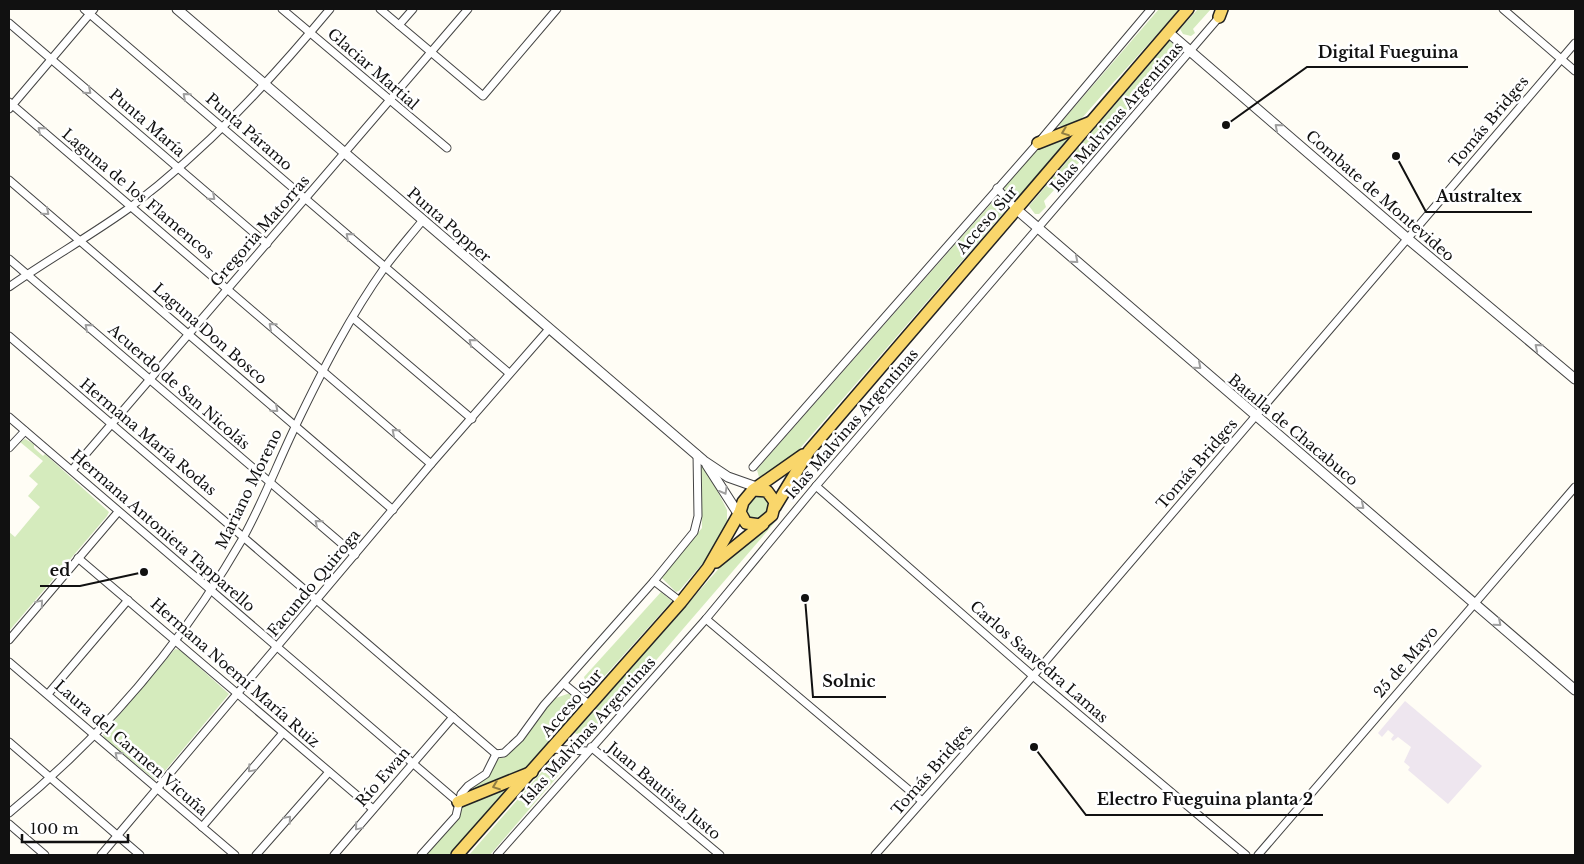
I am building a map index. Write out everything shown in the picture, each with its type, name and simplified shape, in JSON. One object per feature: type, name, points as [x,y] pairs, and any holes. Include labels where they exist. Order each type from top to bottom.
[{"type":"main road","name":"Acceso Sur","points":[[775,507],[809,452],[1188,9]]},
{"type":"main road","points":[[1038,143],[1092,121]]},
{"type":"main road","name":"Acceso Sur","points":[[758,489],[809,452]]},
{"type":"main road","points":[[758,489],[771,494],[775,507],[772,515],[765,523],[752,526],[740,516],[743,502],[758,489]]},
{"type":"main road","name":"Acceso Sur","points":[[457,855],[534,771],[681,602],[708,568],[740,516]]},
{"type":"main road","name":"Acceso Sur","points":[[708,568],[765,523]]},
{"type":"main road","points":[[458,802],[534,771]]},
{"type":"street","name":"Punta Páramo","points":[[84,9],[92,11],[385,268],[509,373]]},
{"type":"street","name":"Punta Popper","points":[[177,9],[704,461],[728,477],[758,489]]},
{"type":"street","name":"Glaciar Martial","points":[[282,9],[447,148]]},
{"type":"street","points":[[9,287],[131,206],[178,168],[224,128],[330,9]]},
{"type":"street","points":[[380,9],[483,96],[557,9]]},
{"type":"street","points":[[399,25],[413,9]]},
{"type":"street","name":"Gregoria Matorras","points":[[72,470],[468,9]]},
{"type":"street","points":[[753,467],[996,188],[1038,143],[1151,9]]},
{"type":"street","points":[[1503,9],[1575,71]]},
{"type":"street","points":[[10,105],[92,11]]},
{"type":"street","name":"Islas Malvinas Argentinas","points":[[497,855],[706,619],[816,486],[1191,52],[1222,11]]},
{"type":"street","name":"Punta María","points":[[9,23],[266,244]]},
{"type":"street","name":"Combate de Montevideo","points":[[1168,32],[1408,239],[1575,379]]},
{"type":"street","name":"Tomás Bridges","points":[[876,855],[1033,676],[1575,43]]},
{"type":"street","name":"Laguna de los Flamencos","points":[[10,105],[229,288],[432,464]]},
{"type":"street","name":"Laguna Don Bosco","points":[[9,180],[393,510]]},
{"type":"street","name":"Batalla de Chacabuco","points":[[996,188],[1038,228],[1575,690]]},
{"type":"street","name":"Mariano Moreno","points":[[9,813],[51,778],[137,689],[175,640],[210,590],[243,537],[323,370],[385,268],[423,220]]},
{"type":"street","name":"Acuerdo de San Nicolás","points":[[9,259],[355,555]]},
{"type":"street","points":[[353,318],[472,419]]},
{"type":"street","name":"Facundo Quiroga","points":[[101,855],[509,373],[549,329]]},
{"type":"street","name":"Hermana María Rodas","points":[[9,336],[496,754]]},
{"type":"street","name":"Hermana Antonieta Tapparello","points":[[9,417],[458,802]]},
{"type":"street","points":[[9,448],[25,431]]},
{"type":"street","points":[[422,855],[456,816],[458,802],[468,786],[489,770],[496,754],[504,753],[510,749],[544,705],[654,581],[694,532],[697,524],[697,454]]},
{"type":"street","name":"Punta Popper","points":[[704,461],[740,516]]},
{"type":"street","points":[[728,477],[759,479],[789,466]]},
{"type":"street","name":"Carlos Saavedra Lamas","points":[[816,486],[1033,676],[1246,855]]},
{"type":"street","name":"25 de Mayo","points":[[1258,855],[1575,487]]},
{"type":"street","points":[[9,640],[118,512]]},
{"type":"street","name":"Hermana Noemí María Ruiz","points":[[78,558],[373,810]]},
{"type":"street","points":[[654,581],[681,602]]},
{"type":"street","points":[[48,694],[128,600]]},
{"type":"street","points":[[706,619],[922,801]]},
{"type":"street","name":"Laura del Carmen Vicuña","points":[[9,662],[234,855]]},
{"type":"street","points":[[564,684],[590,705]]},
{"type":"street","name":"Río Ewan","points":[[334,855],[453,717]]},
{"type":"street","points":[[202,826],[282,732]]},
{"type":"street","points":[[9,742],[140,855]]},
{"type":"street","points":[[552,749],[589,749]]},
{"type":"street","name":"Juan Bautista Justo","points":[[589,749],[720,855]]},
{"type":"street","points":[[256,855],[329,772]]},
{"type":"street","points":[[9,824],[45,855]]},
{"type":"shaded area","points":[[1405,701],[1482,766],[1448,804],[1408,770],[1410,767],[1404,762],[1411,747],[1398,737],[1393,741],[1391,739],[1394,735],[1388,730],[1382,737],[1378,733]]},
{"type":"green space","points":[[1159,9],[1179,9],[1076,125],[1058,126]]},
{"type":"green space","points":[[1198,9],[1211,9],[1193,29],[1195,33],[1191,36],[1183,34],[1180,29]]},
{"type":"green space","points":[[1170,40],[1182,49],[1179,53],[1044,201],[1046,207],[1039,214],[1035,214],[1029,206]]},
{"type":"green space","points":[[1072,134],[1019,196],[1012,198],[1005,192],[1004,186],[1040,144]]},
{"type":"green space","points":[[996,198],[999,198],[1006,205],[1006,210],[790,460],[759,477],[757,470],[764,461]]},
{"type":"green space","points":[[25,439],[34,444],[34,448],[43,456],[45,454],[109,512],[9,631],[9,532],[15,537],[40,507],[28,496],[38,484],[29,476],[43,461],[20,442]]},
{"type":"green space","points":[[701,464],[708,472],[727,510],[727,526],[720,543],[679,591],[676,592],[661,577],[702,528]]},
{"type":"green space","points":[[759,494],[770,499],[769,510],[760,519],[749,519],[745,514],[748,501]]},
{"type":"green space","points":[[776,521],[589,738],[574,733],[736,549]]},
{"type":"green space","points":[[661,592],[672,601],[593,689],[587,686],[584,677]]},
{"type":"green space","points":[[175,649],[180,650],[229,694],[159,778],[155,780],[104,738],[103,734]]},
{"type":"green space","points":[[570,693],[575,703],[570,717],[521,773],[465,795],[480,775],[500,758],[504,758],[553,699]]},
{"type":"green space","points":[[571,756],[564,769],[490,855],[469,855],[553,759]]},
{"type":"green space","points":[[514,782],[468,838],[450,855],[426,855],[450,829],[463,806]]},
{"type":"place","name":"Digital Fueguina","points":[[1226,125]]},
{"type":"place","name":"Australtex","points":[[1396,156]]},
{"type":"place","name":"ed","points":[[144,572]]},
{"type":"place","name":"Solnic","points":[[805,598]]},
{"type":"place","name":"Electro Fueguina planta 2","points":[[1034,747]]}]
